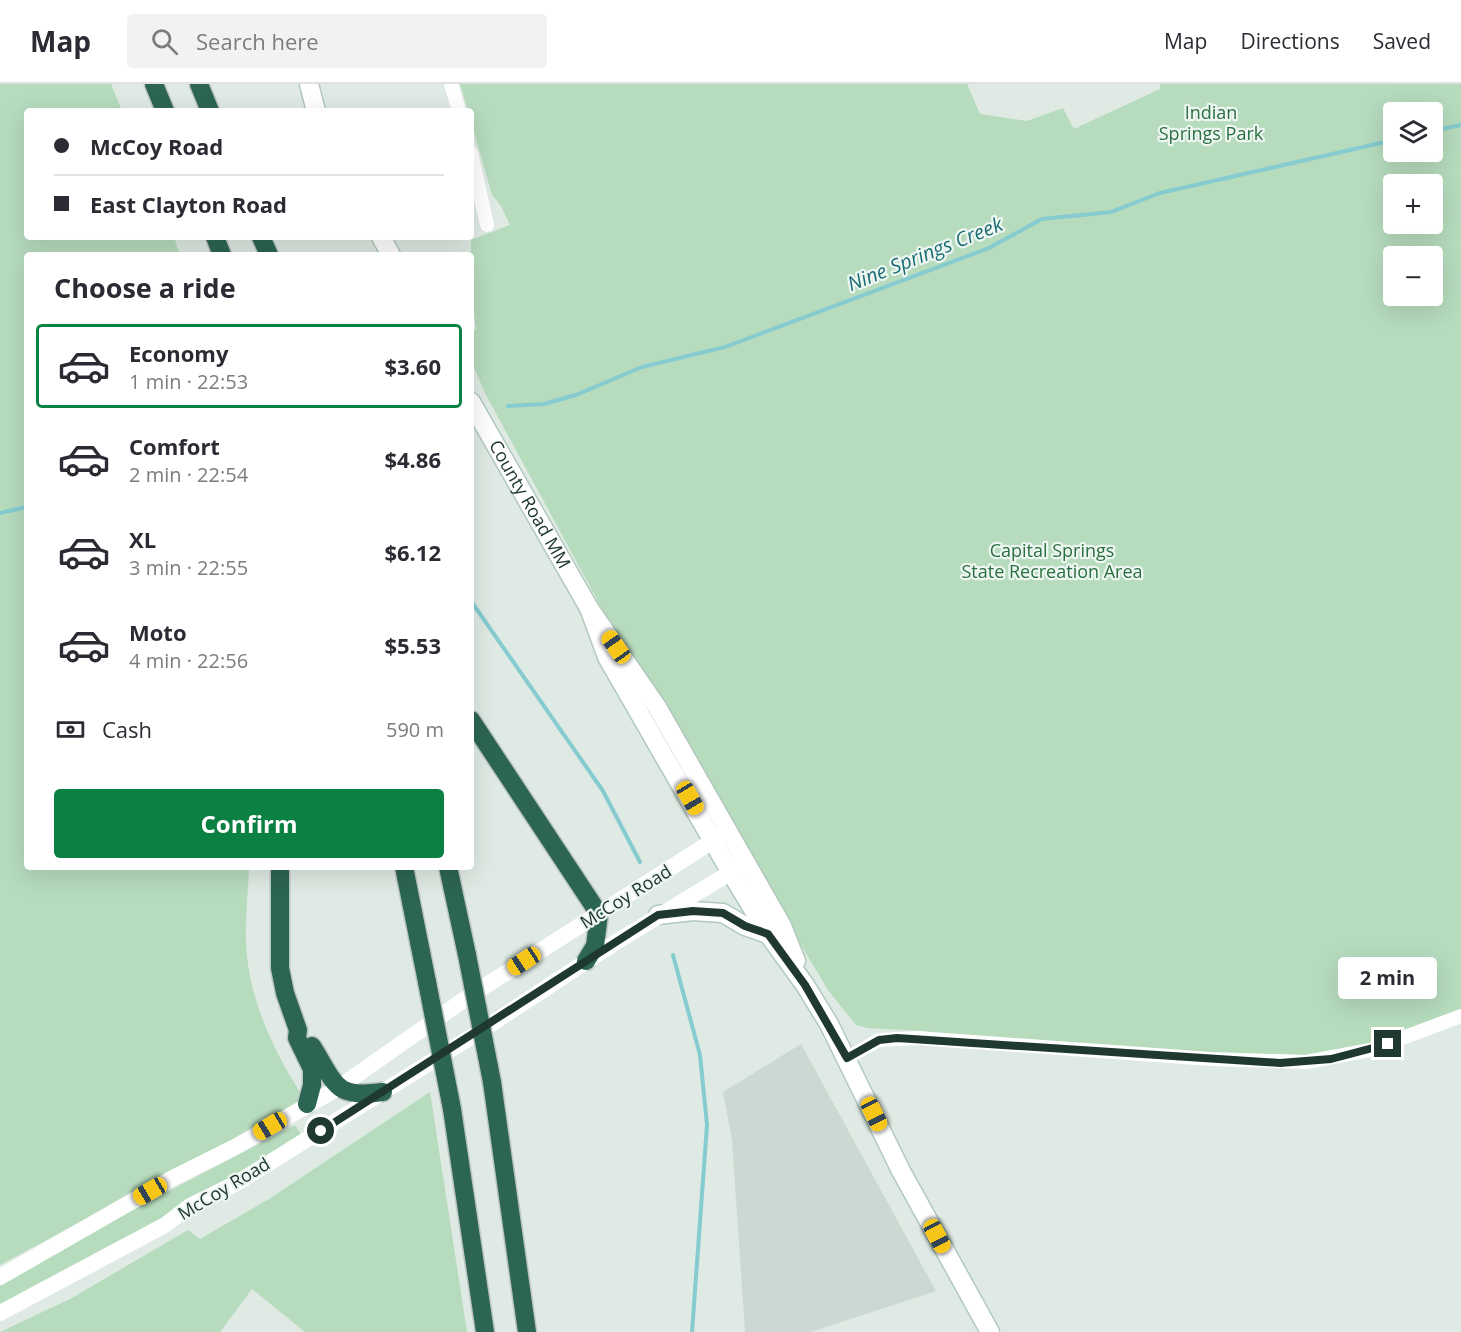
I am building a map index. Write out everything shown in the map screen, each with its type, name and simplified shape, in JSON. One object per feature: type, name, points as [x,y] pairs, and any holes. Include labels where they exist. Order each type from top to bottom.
[{"type":"highway","points":[[154,84],[164,108]]},
{"type":"highway","points":[[199,84],[209,108]]},
{"type":"highway","points":[[474,725],[599,914],[595,946],[586,961]]},
{"type":"highway","points":[[280,870],[280,968],[285,993],[298,1030],[297,1038],[312,1069],[312,1085],[307,1104]]},
{"type":"highway","points":[[405,870],[452,1109],[485,1332]]},
{"type":"highway","points":[[449,870],[492,1082],[527,1332]]},
{"type":"highway","points":[[298,1030],[304,1034],[338,1088],[358,1096],[383,1092]]},
{"type":"main road","points":[[309,84],[315,108]]},
{"type":"main road","name":"County Road MM","points":[[474,407],[589,608],[607,657],[721,836],[738,867],[768,934],[805,985],[847,1058],[901,1170],[990,1332]]},
{"type":"main road","name":"County Road MM","points":[[738,867],[782,926],[805,985]]},
{"type":"main road","points":[[658,915],[693,911],[723,913],[745,926],[768,934]]},
{"type":"street","points":[[451,84],[458,108]]},
{"type":"street","points":[[474,166],[487,225]]},
{"type":"street","name":"McCoy Road","points":[[0,1277],[338,1088],[468,997],[721,836]]},
{"type":"street","name":"McCoy Road","points":[[0,1313],[165,1225],[190,1206],[237,1183],[658,915],[738,867]]},
{"type":"street","points":[[847,1058],[879,1040],[917,1038],[1211,1059],[1306,1062],[1370,1050],[1461,1016]]},
{"type":"shaded area","points":[[801,1044],[936,1291],[811,1332],[745,1332],[732,1140],[723,1092]]},
{"type":"green space","points":[[0,84],[111,84],[121,108],[24,108],[24,240],[175,240],[179,252],[24,252],[24,870],[249,870],[246,945],[254,993],[275,1047],[303,1097],[299,1104],[0,1265]]},
{"type":"green space","name":"Capital Springs State Recreation Area","points":[[460,84],[967,84],[980,114],[1027,121],[1063,108],[1074,129],[1160,89],[1160,84],[1461,84],[1461,1016],[1324,1058],[1007,1042],[856,1025],[828,990],[624,649],[486,395],[474,368],[474,331],[476,329],[474,252],[471,252],[471,240],[510,225],[501,206],[492,195],[474,132],[474,108],[467,108]]},
{"type":"green space","points":[[430,1092],[467,1332],[305,1332],[252,1289],[220,1332],[0,1332],[70,1299],[188,1230],[200,1239],[269,1199]]},
{"type":"green space","points":[[295,1125],[305,1141],[0,1313],[0,1286],[89,1233]]},
{"type":"waterway","name":"Nine Springs Creek","points":[[1443,129],[1461,125]]},
{"type":"waterway","name":"Nine Springs Creek","points":[[508,406],[544,404],[576,395],[642,367],[725,347],[989,248],[1042,219],[1111,212],[1160,193],[1383,142]]},
{"type":"waterway","name":"Nine Springs Creek","points":[[0,513],[24,508]]},
{"type":"waterway","points":[[474,605],[603,791],[640,862]]},
{"type":"waterway","points":[[673,955],[700,1055],[707,1125],[692,1332]]},
{"type":"route","points":[[321,1131],[482,1030],[599,952],[645,926],[658,915],[685,914],[693,911],[723,913],[745,926],[768,934],[805,985],[847,1058],[879,1040],[897,1038],[1002,1043],[1280,1063],[1331,1059],[1388,1044]]},
{"type":"park label","name":"Indian Springs Park","points":[[1211,123]]}]
